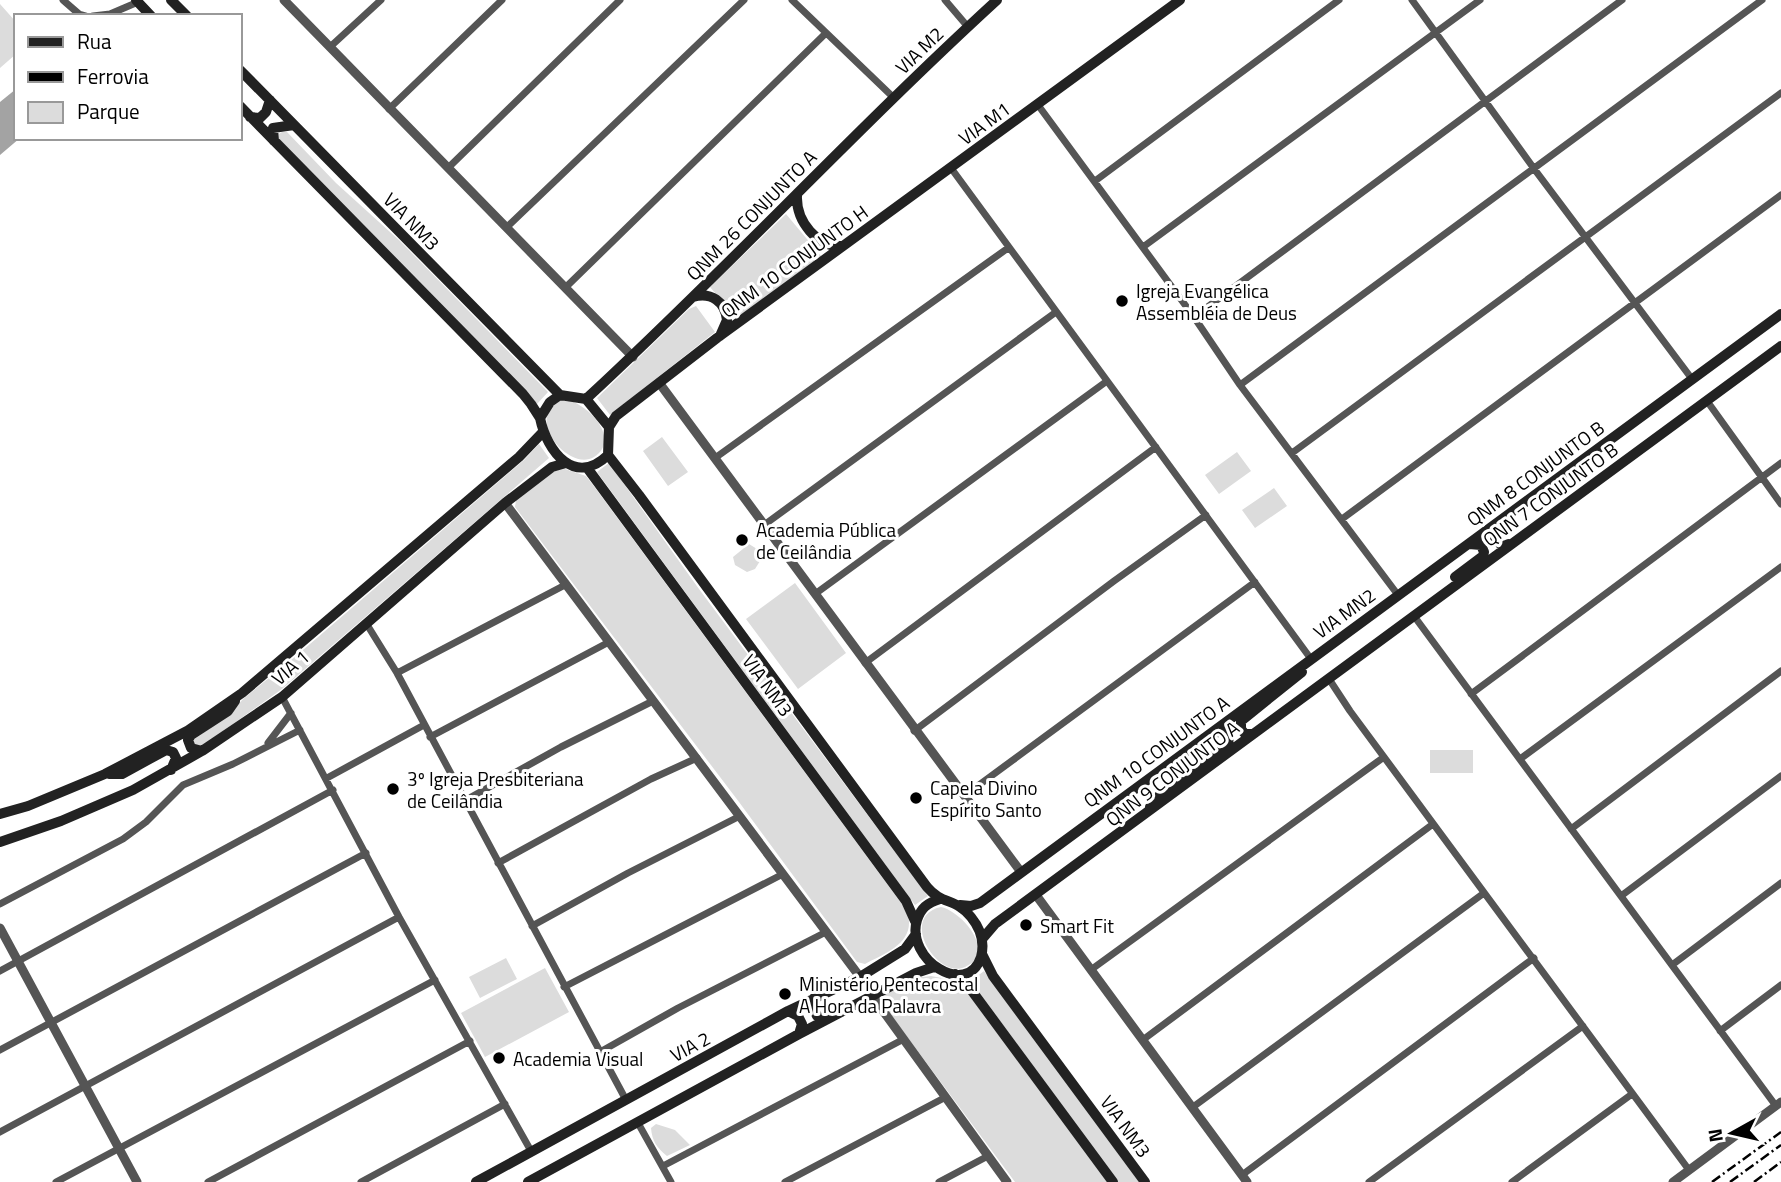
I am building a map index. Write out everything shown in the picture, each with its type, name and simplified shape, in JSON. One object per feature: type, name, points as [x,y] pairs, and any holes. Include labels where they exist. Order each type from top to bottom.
[{"type":"main road","points":[[171,0],[185,14]]},
{"type":"main road","name":"VIA M2","points":[[894,98],[997,0]]},
{"type":"main road","points":[[1165,11],[1170,0]]},
{"type":"main road","name":"VIA M1","points":[[951,168],[1180,0]]},
{"type":"main road","points":[[137,1],[149,14]]},
{"type":"main road","name":"VIA NM3","points":[[242,72],[560,395]]},
{"type":"main road","name":"QNM 26 CONJUNTO A","points":[[634,357],[894,98]]},
{"type":"main road","points":[[250,117],[260,118],[266,112],[270,100]]},
{"type":"main road","points":[[242,108],[523,394],[540,418],[542,432],[552,450],[566,463],[588,469],[596,466],[608,455],[609,427],[616,416],[660,384]]},
{"type":"main road","points":[[274,141],[274,128],[294,125]]},
{"type":"main road","name":"QNM 10 CONJUNTO H","points":[[660,384],[718,338],[951,168]]},
{"type":"main road","points":[[797,196],[796,205],[800,217],[816,236],[826,245],[845,246]]},
{"type":"main road","points":[[692,298],[708,296],[724,308],[726,325],[718,338]]},
{"type":"main road","name":"QNM 8 CONJUNTO B","points":[[1398,595],[1781,314]]},
{"type":"main road","name":"QNN 7 CONJUNTO B","points":[[1417,614],[1781,346]]},
{"type":"main road","points":[[586,399],[634,357]]},
{"type":"main road","points":[[540,418],[550,401],[560,395],[586,399],[609,427]]},
{"type":"main road","name":"VIA 1","points":[[0,814],[28,806],[105,774],[187,731],[242,692],[519,457],[542,432]]},
{"type":"main road","name":"VIA NM3","points":[[608,455],[927,887],[940,900]]},
{"type":"main road","name":"VIA 1","points":[[0,842],[61,821],[133,790],[202,751],[282,697],[505,503],[552,467],[566,463]]},
{"type":"main road","points":[[1511,544],[1504,546],[1495,541],[1496,530],[1548,492],[1578,464]]},
{"type":"main road","name":"VIA NM3","points":[[588,469],[906,901],[913,911],[916,929]]},
{"type":"main road","points":[[1329,679],[1417,614],[1440,589],[1483,556],[1481,545],[1468,544]]},
{"type":"main road","name":"VIA MN2","points":[[1311,659],[1398,595]]},
{"type":"main road","points":[[1254,734],[1245,734],[1240,725],[1241,720],[1292,682],[1324,649]]},
{"type":"main road","name":"QNM 10 CONJUNTO A","points":[[1020,872],[1311,659]]},
{"type":"main road","name":"QNN 9 CONJUNTO A","points":[[1036,895],[1329,679]]},
{"type":"main road","points":[[202,751],[191,748],[188,740],[191,735],[228,711],[242,692]]},
{"type":"main road","points":[[1135,823],[1163,791],[1230,741],[1224,731],[1208,734]]},
{"type":"main road","points":[[105,774],[122,774],[166,750],[173,752],[176,758],[171,770]]},
{"type":"main road","points":[[1020,872],[980,903],[971,906],[940,900],[925,906],[919,912],[916,929],[922,953],[934,967],[955,974],[972,991],[1113,1182]]},
{"type":"main road","points":[[983,939],[995,924],[1036,895]]},
{"type":"main road","points":[[955,974],[973,970],[982,954],[983,939],[972,918],[960,905]]},
{"type":"main road","name":"VIA 2","points":[[476,1182],[788,1011],[860,977],[905,949],[916,929]]},
{"type":"main road","name":"VIA NM3","points":[[982,954],[993,976],[1145,1182]]},
{"type":"main road","points":[[528,1182],[542,1179],[799,1034],[916,973],[934,967]]},
{"type":"main road","points":[[814,998],[813,1007],[817,1016],[826,1020]]},
{"type":"main road","points":[[788,1011],[798,1016],[802,1024],[799,1034]]},
{"type":"street","points":[[63,0],[79,14]]},
{"type":"street","points":[[284,0],[634,357]]},
{"type":"street","points":[[330,47],[381,0]]},
{"type":"street","points":[[389,109],[502,0]]},
{"type":"street","points":[[447,168],[620,0]]},
{"type":"street","points":[[507,227],[744,0]]},
{"type":"street","points":[[792,0],[894,98]]},
{"type":"street","points":[[945,0],[968,26]]},
{"type":"street","points":[[1095,181],[1339,0]]},
{"type":"street","points":[[1412,0],[1692,379]]},
{"type":"street","points":[[1143,247],[1480,0]]},
{"type":"street","points":[[1194,317],[1622,0]]},
{"type":"street","points":[[1240,385],[1762,0]]},
{"type":"street","points":[[110,14],[137,1]]},
{"type":"street","points":[[565,288],[827,33]]},
{"type":"street","points":[[1292,453],[1781,93]]},
{"type":"street","points":[[1038,105],[1194,317],[1240,385],[1398,595]]},
{"type":"street","points":[[951,168],[1311,659]]},
{"type":"street","points":[[1342,519],[1781,195]]},
{"type":"street","points":[[715,458],[1008,248]]},
{"type":"street","points":[[764,525],[1056,312]]},
{"type":"street","points":[[815,594],[1107,380]]},
{"type":"street","points":[[660,384],[1020,872]]},
{"type":"street","points":[[1707,401],[1781,504]]},
{"type":"street","points":[[865,663],[1156,447]]},
{"type":"street","points":[[1471,694],[1781,463]]},
{"type":"street","points":[[505,503],[860,977]]},
{"type":"street","points":[[914,731],[1114,580],[1206,515]]},
{"type":"street","points":[[1520,760],[1781,567]]},
{"type":"street","points":[[964,796],[1255,582]]},
{"type":"street","points":[[397,673],[565,584]]},
{"type":"street","points":[[1417,614],[1471,694],[1720,1031],[1778,1104],[1673,1182]]},
{"type":"street","points":[[366,623],[397,673],[626,1100]]},
{"type":"street","points":[[430,737],[609,642]]},
{"type":"street","points":[[1571,829],[1781,671]]},
{"type":"street","points":[[1329,679],[1689,1170]]},
{"type":"street","points":[[282,697],[400,918],[531,1150]]},
{"type":"street","points":[[464,801],[561,747],[653,701]]},
{"type":"street","points":[[267,746],[291,713]]},
{"type":"street","points":[[327,778],[424,725]]},
{"type":"street","points":[[0,904],[123,839],[146,822],[183,785],[233,764],[300,730]]},
{"type":"street","points":[[1092,969],[1384,757]]},
{"type":"street","points":[[498,863],[651,779],[696,758]]},
{"type":"street","points":[[1621,897],[1781,776]]},
{"type":"street","points":[[0,971],[332,790]]},
{"type":"street","points":[[532,926],[740,816]]},
{"type":"street","points":[[1144,1039],[1433,824]]},
{"type":"street","points":[[0,1050],[366,853]]},
{"type":"street","points":[[564,987],[783,874]]},
{"type":"street","points":[[1672,965],[1781,883]]},
{"type":"street","points":[[1193,1107],[1484,893]]},
{"type":"street","points":[[1036,895],[1244,1178],[1534,958]]},
{"type":"street","points":[[0,1132],[400,918]]},
{"type":"street","points":[[0,928],[137,1182]]},
{"type":"street","points":[[600,1052],[678,1008],[826,932]]},
{"type":"street","points":[[56,1182],[435,980]]},
{"type":"street","points":[[1720,1031],[1781,985]]},
{"type":"street","points":[[873,997],[1007,1182]]},
{"type":"street","points":[[1369,1182],[1583,1026]]},
{"type":"street","points":[[663,1167],[902,1040]]},
{"type":"street","points":[[208,1182],[470,1041]]},
{"type":"street","points":[[1512,1182],[1632,1094]]},
{"type":"street","points":[[785,1182],[944,1098]]},
{"type":"street","points":[[360,1182],[505,1104]]},
{"type":"street","points":[[638,1123],[671,1182]]},
{"type":"street","points":[[939,1182],[988,1156]]},
{"type":"green space","points":[[0,4],[14,20],[14,56],[0,68]]},
{"type":"green space","points":[[282,132],[287,132],[336,183],[400,241],[548,392],[537,404],[463,333],[279,139]]},
{"type":"green space","points":[[786,214],[822,257],[736,318],[710,287]]},
{"type":"green space","points":[[696,306],[715,332],[610,415],[597,398],[689,309]]},
{"type":"green space","points":[[564,399],[583,407],[603,432],[602,450],[594,457],[583,460],[572,457],[553,440],[547,417],[552,406]]},
{"type":"green space","points":[[662,437],[688,472],[668,486],[643,451]]},
{"type":"green space","points":[[539,444],[549,458],[282,689],[202,746],[194,746],[193,740],[230,714],[243,699],[524,460]]},
{"type":"green space","points":[[1237,452],[1251,471],[1219,494],[1205,475]]},
{"type":"green space","points":[[609,463],[699,589],[928,896],[915,905],[597,472]]},
{"type":"green space","points":[[565,469],[586,476],[907,911],[908,931],[891,950],[865,964],[857,962],[515,507],[516,500],[554,471]]},
{"type":"green space","points":[[1274,488],[1287,506],[1255,528],[1242,510]]},
{"type":"green space","points":[[749,544],[757,549],[760,561],[755,569],[747,572],[735,565],[733,557]]},
{"type":"green space","points":[[795,583],[846,653],[798,689],[746,619]]},
{"type":"green space","points":[[1430,750],[1473,750],[1473,773],[1430,773]]},
{"type":"green space","points":[[941,907],[950,910],[967,924],[977,943],[978,952],[974,961],[965,967],[954,969],[943,964],[926,945],[922,933],[923,922],[929,913]]},
{"type":"green space","points":[[506,958],[517,979],[480,998],[469,977]]},
{"type":"green space","points":[[545,968],[569,1012],[485,1057],[461,1013]]},
{"type":"green space","points":[[984,971],[1139,1182],[1118,1182],[971,981]]},
{"type":"green space","points":[[931,976],[947,979],[967,992],[1107,1182],[1015,1182],[888,1011],[883,994],[915,978]]},
{"type":"green space","points":[[656,1124],[675,1130],[690,1145],[667,1156],[653,1137],[651,1128]]},
{"type":"shaded area","points":[[14,91],[14,140],[18,140],[0,155],[0,102]]},
{"type":"railway","points":[[1712,1182],[1781,1132]]},
{"type":"railway","points":[[1730,1182],[1781,1145]]},
{"type":"railway","points":[[1754,1182],[1781,1162]]},
{"type":"place","name":"Igreja Evangélica Assembléia de Deus","points":[[1122,301]]},
{"type":"place","name":"Academia Pública de Ceilândia","points":[[742,540]]},
{"type":"place","name":"3º Igreja Presbiteriana de Ceilândia","points":[[393,789]]},
{"type":"place","name":"Capela Divino Espírito Santo","points":[[916,798]]},
{"type":"place","name":"Smart Fit","points":[[1026,925]]},
{"type":"place","name":"Ministério Pentecostal A Hora da Palavra","points":[[785,994]]},
{"type":"place","name":"Academia Visual","points":[[499,1058]]}]
